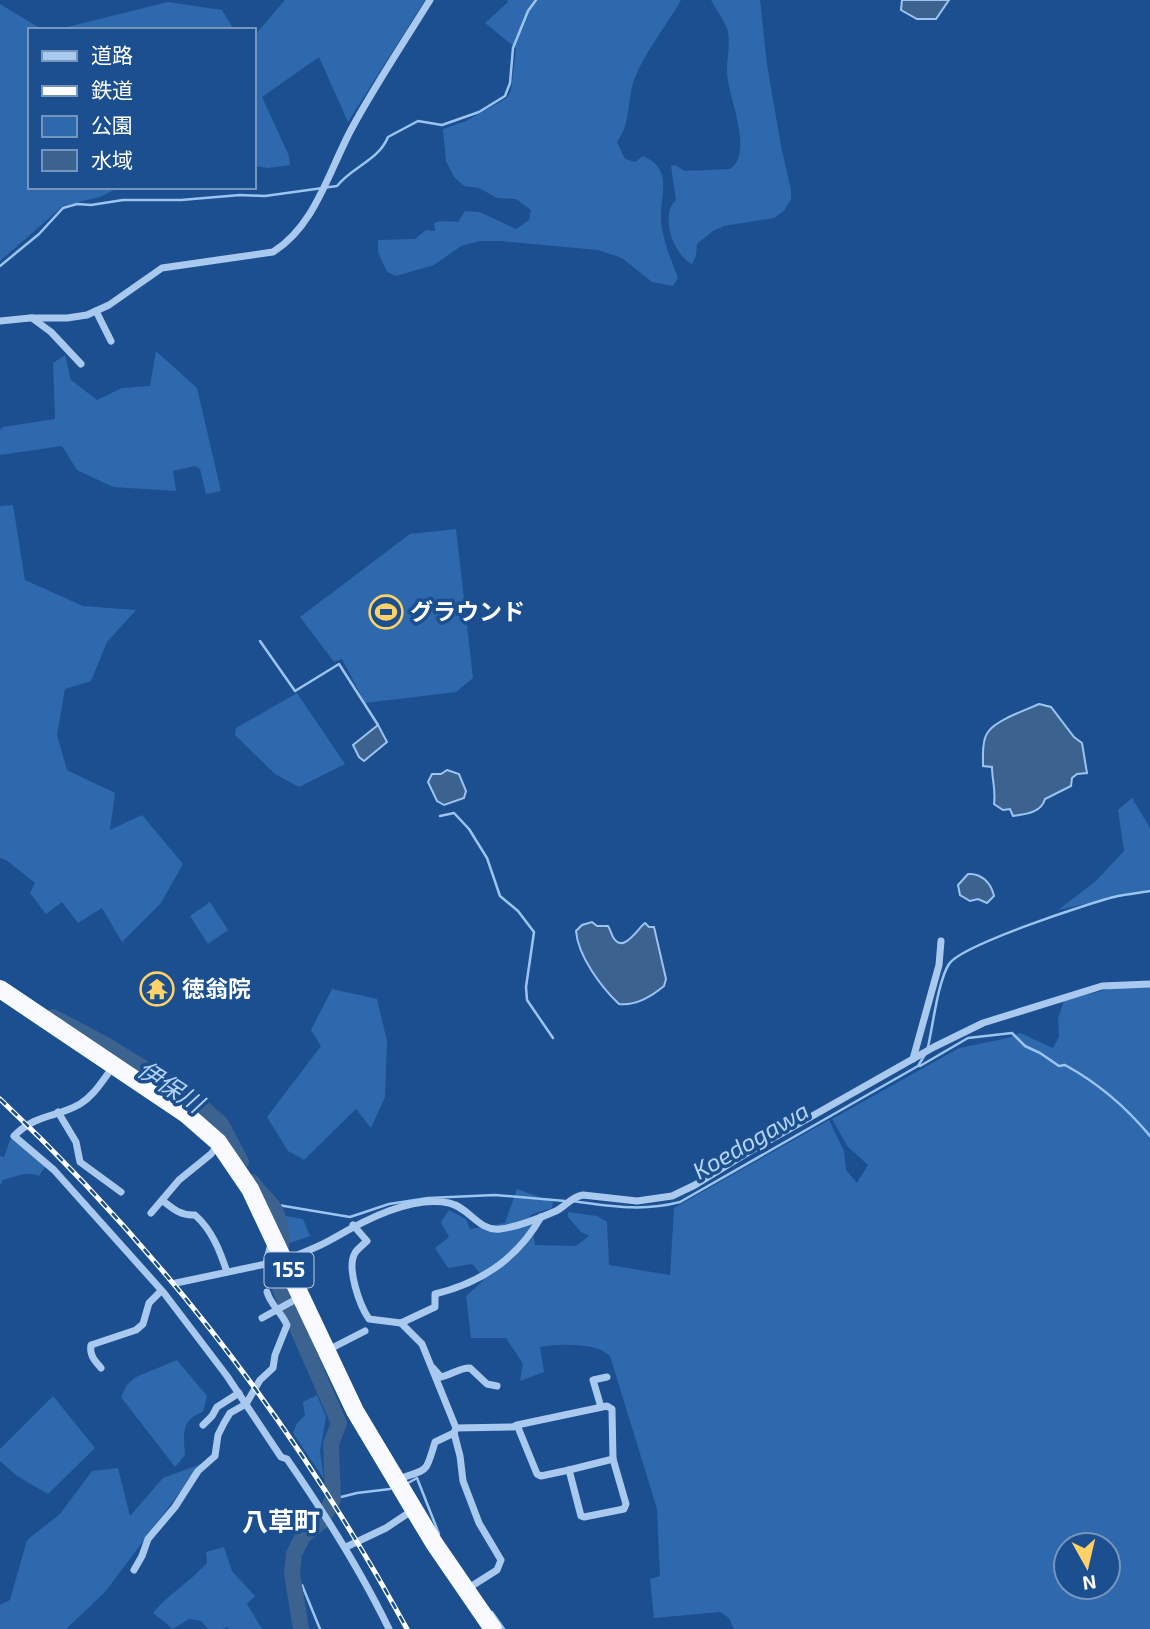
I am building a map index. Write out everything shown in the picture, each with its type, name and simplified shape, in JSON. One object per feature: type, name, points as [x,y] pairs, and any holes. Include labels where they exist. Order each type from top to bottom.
[{"type":"highway","name":"155","points":[[0,989],[186,1114],[218,1142],[250,1189],[285,1261],[289,1304],[326,1351],[355,1410],[413,1509],[471,1586],[493,1629]]},
{"type":"street","points":[[0,321],[67,318],[96,311],[162,268],[273,252],[289,242],[306,220],[351,129],[430,0]]},
{"type":"street","points":[[96,311],[110,341]]},
{"type":"street","points":[[32,318],[51,332],[81,364]]},
{"type":"street","points":[[916,1057],[939,965],[941,941]]},
{"type":"street","points":[[285,1261],[334,1239],[353,1225],[379,1213],[431,1202],[450,1203],[462,1208],[492,1230],[541,1216],[563,1206],[574,1197],[583,1195],[637,1201],[672,1196],[934,1046],[983,1023],[1086,990],[1115,984],[1150,984]]},
{"type":"street","points":[[115,1066],[88,1098],[72,1108],[31,1121],[14,1136],[54,1170],[182,1315],[239,1393],[281,1457],[287,1459],[330,1521],[377,1602],[389,1629]]},
{"type":"street","points":[[58,1112],[76,1142],[80,1163],[121,1192]]},
{"type":"street","points":[[151,1213],[179,1180],[211,1154],[218,1142]]},
{"type":"street","points":[[163,1201],[179,1213],[195,1215],[201,1220],[218,1246],[227,1272]]},
{"type":"street","points":[[353,1225],[367,1241],[355,1253],[352,1264],[354,1281],[364,1312],[369,1318],[401,1323],[432,1309],[436,1303],[435,1294],[470,1284],[504,1262],[533,1230],[541,1216]]},
{"type":"street","points":[[176,1283],[266,1264],[273,1235]]},
{"type":"street","points":[[100,1368],[93,1359],[91,1345],[136,1330],[143,1324],[149,1303],[161,1291]]},
{"type":"street","points":[[267,1292],[270,1301],[289,1304]]},
{"type":"street","points":[[262,1318],[289,1304]]},
{"type":"street","points":[[134,1570],[148,1539],[175,1507],[198,1471],[215,1457],[218,1435],[230,1413],[246,1404],[260,1380],[273,1368],[275,1355],[287,1329],[289,1304]]},
{"type":"street","points":[[401,1323],[422,1344],[455,1431],[463,1480],[480,1523],[501,1560],[498,1570],[471,1586]]},
{"type":"street","points":[[326,1351],[365,1331]]},
{"type":"street","points":[[430,1365],[441,1377],[470,1368],[487,1384],[497,1386]]},
{"type":"street","points":[[601,1407],[593,1380],[607,1377]]},
{"type":"street","points":[[203,1425],[217,1408],[239,1393]]},
{"type":"street","points":[[397,1480],[424,1472],[428,1468],[435,1442],[455,1431],[513,1427],[601,1407],[612,1409],[613,1459],[626,1504],[624,1509],[581,1516],[569,1470]]},
{"type":"street","points":[[517,1424],[537,1474],[541,1476],[613,1459]]},
{"type":"street","points":[[346,1547],[386,1528],[413,1509]]},
{"type":"green space","points":[[285,0],[425,0],[348,122],[319,57],[262,97],[289,156],[290,165],[268,168],[256,166],[256,34]]},
{"type":"green space","points":[[507,0],[681,0],[634,80],[625,128],[617,142],[625,159],[635,162],[643,156],[659,168],[662,175],[662,226],[678,278],[673,286],[652,282],[622,258],[598,250],[500,241],[480,241],[461,246],[434,265],[396,276],[387,272],[378,252],[378,240],[415,239],[426,230],[435,231],[434,223],[458,222],[465,211],[480,212],[516,229],[529,220],[531,210],[516,199],[497,198],[479,188],[464,186],[454,177],[446,161],[443,129],[466,121],[507,98],[511,90],[516,48],[485,23],[508,2]]},
{"type":"green space","points":[[711,0],[760,0],[767,65],[791,199],[784,211],[774,218],[724,226],[713,231],[697,244],[692,264],[685,260],[671,235],[669,215],[676,200],[671,166],[675,165],[685,171],[730,169],[737,161],[740,150],[738,123],[728,82],[727,28]]},
{"type":"green space","points":[[168,2],[222,10],[233,28],[63,28]]},
{"type":"green space","points":[[0,4],[40,28],[28,28],[28,189],[114,189],[100,197],[63,206],[0,261]]},
{"type":"green space","points":[[156,351],[197,388],[221,491],[206,494],[200,469],[195,466],[173,471],[176,491],[113,487],[77,470],[62,446],[0,455],[0,430],[3,427],[55,419],[53,363],[65,355],[71,380],[97,400],[122,388],[150,386]]},
{"type":"green space","points":[[13,505],[25,580],[83,606],[136,610],[107,642],[91,681],[65,689],[57,735],[67,770],[115,793],[110,830],[142,815],[183,864],[161,903],[122,942],[102,908],[78,923],[62,902],[46,914],[30,893],[35,883],[0,858],[0,506]]},
{"type":"green space","name":"グラウンド","points":[[456,529],[473,678],[456,692],[365,703],[342,659],[334,662],[300,617],[410,534]]},
{"type":"green space","points":[[297,693],[345,764],[299,787],[275,774],[235,735],[236,728]]},
{"type":"green space","points":[[1132,798],[1150,828],[1150,889],[1058,910],[1096,881],[1124,851],[1118,810]]},
{"type":"green space","points":[[210,902],[228,930],[208,944],[190,916]]},
{"type":"green space","points":[[1150,987],[1150,1629],[734,1629],[729,1618],[720,1612],[654,1618],[650,1579],[660,1576],[657,1509],[610,1356],[604,1351],[586,1346],[540,1347],[544,1372],[520,1381],[523,1364],[506,1338],[471,1338],[466,1296],[485,1279],[472,1264],[448,1268],[435,1248],[449,1237],[441,1222],[449,1210],[466,1219],[470,1229],[505,1223],[517,1189],[553,1202],[552,1208],[530,1215],[535,1245],[576,1246],[589,1236],[581,1232],[568,1217],[568,1212],[597,1216],[607,1222],[609,1265],[670,1275],[674,1208],[829,1120],[844,1151],[846,1170],[857,1183],[868,1165],[848,1147],[832,1119],[959,1048],[1020,1033],[1053,1048],[1059,1037],[1058,1019],[1064,1000],[1114,988]]},
{"type":"green space","points":[[332,989],[377,999],[387,1041],[385,1097],[371,1128],[356,1109],[304,1160],[288,1151],[267,1117],[321,1046],[311,1030]]},
{"type":"green space","points":[[14,1136],[47,1164],[39,1176],[21,1175],[3,1180],[0,1185],[0,1156],[4,1157]]},
{"type":"green space","points":[[280,1215],[303,1219],[310,1236],[290,1243]]},
{"type":"green space","points":[[177,1360],[207,1396],[203,1412],[190,1419],[187,1424],[184,1435],[185,1455],[175,1467],[121,1397],[127,1385],[136,1377]]},
{"type":"green space","points":[[317,1395],[326,1417],[320,1451],[324,1479],[293,1433],[305,1415],[303,1402]]},
{"type":"green space","points":[[53,1396],[95,1448],[48,1494],[17,1476],[0,1461],[0,1449]]},
{"type":"green space","points":[[201,1464],[105,1592],[66,1629],[0,1629],[0,1605],[10,1600],[27,1540],[60,1514],[92,1471],[118,1468],[130,1516],[163,1478]]},
{"type":"green space","points":[[224,1547],[232,1571],[255,1596],[247,1604],[262,1629],[208,1629],[201,1621],[189,1619],[173,1629],[153,1613],[207,1563],[206,1552]]},
{"type":"water","points":[[902,0],[949,0],[936,19],[917,19],[901,10]]},
{"type":"water","points":[[1039,704],[1051,707],[1074,737],[1082,743],[1087,773],[1077,774],[1072,778],[1071,786],[1045,799],[1037,810],[1013,816],[1010,809],[1003,810],[994,804],[992,767],[983,766],[985,739],[998,723]]},
{"type":"water","points":[[378,725],[387,742],[364,761],[353,745]]},
{"type":"water","points":[[447,770],[459,774],[466,791],[464,798],[444,805],[437,801],[428,782],[432,774],[441,774]]},
{"type":"water","points":[[968,874],[982,877],[991,887],[994,896],[987,903],[978,899],[970,901],[960,895],[958,885]]},
{"type":"water","points":[[592,922],[597,926],[608,926],[613,937],[621,943],[630,939],[645,923],[654,927],[666,979],[664,986],[643,1000],[619,1004],[592,971],[581,951],[576,931],[582,925]]},
{"type":"waterway","points":[[0,266],[39,234],[63,208],[77,204],[265,196],[337,186],[372,158],[388,137],[418,121],[442,125],[479,112],[505,96],[510,83],[513,48],[528,11],[536,0]]},
{"type":"waterway","points":[[260,641],[295,691],[339,664],[378,725]]},
{"type":"waterway","points":[[440,816],[454,813],[469,829],[487,858],[500,896],[518,911],[534,932],[526,987],[527,1000],[553,1038]]},
{"type":"waterway","name":"Koedogawa","points":[[928,1047],[945,972],[949,964],[959,956],[1001,936],[1082,906],[1150,891]]},
{"type":"waterway","name":"伊保川","points":[[53,1017],[106,1045],[199,1102],[221,1124],[241,1162]]},
{"type":"waterway","points":[[920,1066],[968,1038],[1012,1033],[1025,1046],[1059,1066],[1065,1065],[1100,1088],[1150,1136]]},
{"type":"waterway","name":"Koedogawa","points":[[572,1201],[639,1207],[680,1202],[918,1066],[926,1053]]},
{"type":"waterway","name":"伊保川","points":[[252,1182],[278,1217],[281,1246]]},
{"type":"waterway","name":"Koedogawa","points":[[272,1204],[350,1217],[389,1204],[428,1198],[495,1195],[565,1201]]},
{"type":"waterway","name":"伊保川","points":[[274,1266],[278,1284],[339,1423],[331,1444],[333,1499],[321,1522],[303,1536],[294,1554],[292,1573],[301,1629]]},
{"type":"waterway","points":[[408,1483],[417,1478],[439,1534]]},
{"type":"waterway","points":[[333,1499],[390,1489]]},
{"type":"waterway","points":[[302,1585],[320,1629]]},
{"type":"waterway","points":[[492,1612],[504,1629]]},
{"type":"railway","points":[[0,1099],[117,1219],[172,1282],[224,1348],[321,1485],[407,1629]]},
{"type":"place","name":"グラウンド","points":[[386,612]]},
{"type":"place","name":"徳翁院","points":[[157,989]]},
{"type":"district","name":"八草町","points":[[281,1522]]}]
